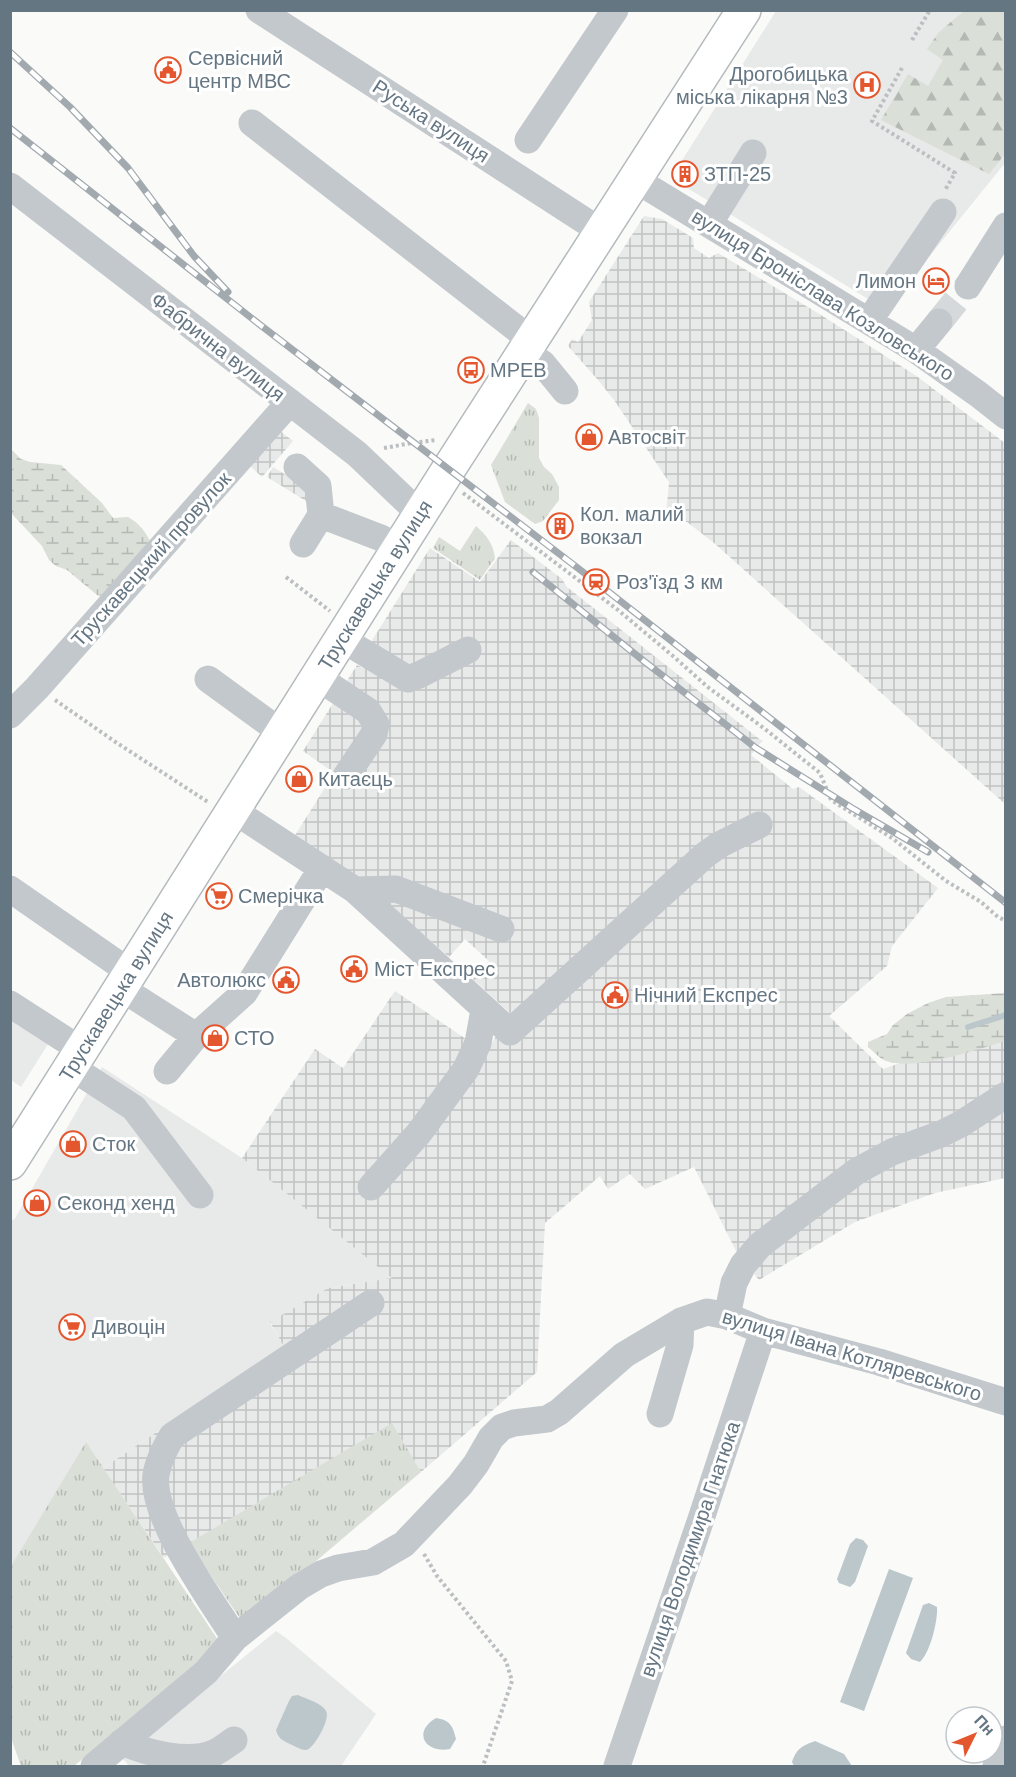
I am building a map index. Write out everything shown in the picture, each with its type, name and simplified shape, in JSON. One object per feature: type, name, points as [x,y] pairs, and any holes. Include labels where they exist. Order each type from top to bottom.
[{"type":"main road","name":"Трускавецька вулиця","points":[[10,1163],[126,980],[223,807],[282,733],[317,677],[337,626],[399,549],[744,10]]},
{"type":"street","name":"Руська вулиця","points":[[259,10],[602,232]]},
{"type":"street","points":[[528,140],[615,10]]},
{"type":"street","points":[[252,123],[528,345],[565,391]]},
{"type":"street","points":[[710,224],[753,153]]},
{"type":"street","name":"вулиця Броніслава Козловського","points":[[636,180],[916,350],[1005,416]]},
{"type":"street","name":"Фабрична вулиця","points":[[10,186],[357,454],[420,514]]},
{"type":"street","points":[[869,321],[941,205]]},
{"type":"street","points":[[968,286],[1005,226]]},
{"type":"street","points":[[916,350],[939,322]]},
{"type":"street","name":"Трускавецький провулок","points":[[10,715],[37,688],[290,402]]},
{"type":"street","points":[[297,466],[318,486],[321,515],[303,544]]},
{"type":"street","points":[[321,515],[381,538],[399,549]]},
{"type":"street","points":[[337,626],[408,679],[468,650]]},
{"type":"street","points":[[317,677],[368,711],[376,724],[374,734],[346,776]]},
{"type":"street","points":[[208,679],[282,733]]},
{"type":"street","points":[[223,807],[355,890],[510,1032],[705,855],[719,845],[759,825]]},
{"type":"street","points":[[167,1071],[196,1036],[244,993],[322,868]]},
{"type":"street","points":[[10,889],[196,1036]]},
{"type":"street","points":[[355,890],[396,889],[501,929]]},
{"type":"street","points":[[10,1004],[134,1108],[200,1195]]},
{"type":"street","points":[[371,1187],[419,1134],[466,1069],[478,1043],[484,1010]]},
{"type":"street","points":[[727,1316],[734,1283],[743,1265],[760,1245],[858,1171],[892,1152],[961,1124],[1004,1096]]},
{"type":"street","points":[[235,1638],[179,1549],[159,1503],[156,1476],[162,1455],[172,1436],[371,1303]]},
{"type":"street","name":"вулиця Івана Котляревського","points":[[94,1767],[206,1672],[235,1638],[299,1587],[321,1574],[338,1568],[373,1562],[404,1544],[460,1485],[491,1438],[502,1427],[514,1423],[547,1419],[559,1412],[624,1355],[681,1321],[707,1312],[727,1316],[763,1331],[879,1362],[1005,1402]]},
{"type":"street","points":[[660,1414],[680,1345],[681,1321]]},
{"type":"street","name":"вулиця Володимира Гнатюка","points":[[617,1767],[763,1331]]},
{"type":"street","points":[[996,1767],[1005,1739]]},
{"type":"street","points":[[122,1742],[160,1754],[193,1759],[214,1753],[234,1740]]},
{"type":"path","points":[[912,40],[930,10]]},
{"type":"path","points":[[902,68],[872,121],[955,174],[941,205]]},
{"type":"path","points":[[357,454],[440,440]]},
{"type":"path","points":[[457,489],[618,610],[709,688],[819,773],[831,800],[837,805],[892,838],[946,881],[981,902],[1005,921]]},
{"type":"path","points":[[286,577],[337,626]]},
{"type":"path","points":[[37,688],[117,743],[223,807]]},
{"type":"path","points":[[413,1535],[437,1576],[506,1661],[512,1681],[483,1767]]},
{"type":"shaded area","name":"Дрогобицька міська лікарня №3","points":[[776,11],[1005,11],[1005,163],[886,310],[671,178]]},
{"type":"shaded area","points":[[644,216],[662,219],[693,238],[694,248],[709,258],[718,253],[821,315],[915,375],[1005,443],[1005,804],[714,543],[687,522],[666,516],[669,482],[614,400],[568,346],[572,339],[578,342],[592,320],[589,302]]},
{"type":"shaded area","points":[[279,430],[293,441],[262,477],[250,466]]},
{"type":"shaded area","points":[[273,467],[312,491],[306,501],[267,477]]},
{"type":"shaded area","points":[[511,540],[762,741],[751,755],[793,789],[799,787],[938,888],[892,946],[887,966],[829,1016],[883,1069],[1005,1026],[1005,1178],[935,1193],[855,1222],[759,1280],[738,1255],[694,1167],[645,1189],[630,1174],[608,1189],[600,1176],[545,1223],[537,1372],[421,1472],[392,1424],[164,1558],[103,1468],[284,1347],[270,1322],[328,1288],[392,1278],[242,1158],[315,1049],[343,1068],[395,991],[469,1041],[489,1047],[511,1014],[473,979],[489,961],[465,939],[449,957],[386,902],[294,837],[334,773],[303,751],[357,665],[363,668],[375,648],[371,642],[430,548],[480,582]]},
{"type":"shaded area","points":[[10,1011],[52,1038],[21,1087],[11,1080]]},
{"type":"shaded area","points":[[102,1067],[242,1158],[393,1278],[328,1288],[270,1323],[284,1347],[103,1468],[86,1443],[11,1568],[11,1219],[14,1220]]},
{"type":"shaded area","points":[[856,1538],[863,1540],[868,1546],[855,1582],[850,1587],[839,1583],[837,1579],[850,1544]]},
{"type":"shaded area","points":[[889,1569],[913,1578],[864,1711],[840,1702]]},
{"type":"shaded area","points":[[929,1603],[937,1607],[936,1620],[930,1644],[920,1662],[911,1659],[906,1653],[923,1605]]},
{"type":"shaded area","points":[[276,1631],[376,1714],[341,1766],[129,1766],[121,1757]]},
{"type":"shaded area","points":[[298,1695],[321,1706],[327,1715],[317,1739],[306,1750],[282,1740],[276,1730],[292,1696]]},
{"type":"shaded area","points":[[436,1718],[448,1722],[454,1731],[456,1739],[450,1749],[434,1748],[425,1741],[423,1735],[425,1729]]},
{"type":"shaded area","points":[[815,1741],[844,1754],[852,1766],[794,1766],[792,1762],[798,1751]]},
{"type":"green space","points":[[964,11],[1005,11],[1005,154],[989,174],[881,120],[908,74],[928,86],[943,60],[927,49],[939,32]]},
{"type":"green space","points":[[528,403],[536,409],[539,418],[539,458],[559,487],[559,500],[543,521],[535,524],[505,502],[491,465]]},
{"type":"green space","points":[[10,448],[21,459],[30,462],[61,465],[102,503],[113,518],[128,517],[147,535],[151,543],[102,596],[97,595],[67,570],[56,566],[49,560],[42,546],[11,513]]},
{"type":"green space","points":[[476,526],[489,540],[495,558],[480,580],[433,548],[439,537],[460,551]]},
{"type":"green space","points":[[1005,993],[1005,1041],[946,1058],[913,1063],[886,1061],[868,1047],[868,1042],[887,1034],[893,1025],[907,1014],[928,1003],[946,997]]},
{"type":"green space","points":[[392,1423],[421,1472],[243,1623],[189,1543]]},
{"type":"green space","points":[[86,1442],[220,1643],[74,1766],[21,1766],[10,1735],[10,1568]]},
{"type":"waterway","points":[[968,1027],[1006,1015]]},
{"type":"tunnel","points":[[939,322],[968,286]]},
{"type":"railway","points":[[10,52],[70,107],[128,168],[194,256],[228,292]]},
{"type":"railway","points":[[10,128],[1006,903]]},
{"type":"railway","points":[[533,572],[756,748],[928,852]]},
{"type":"place","name":"Сервісний центр МВС","points":[[168,70]]},
{"type":"place","name":"Дрогобицька міська лікарня №3","points":[[867,85]]},
{"type":"place","name":"ЗТП-25","points":[[685,174]]},
{"type":"place","name":"Лимон","points":[[936,281]]},
{"type":"place","name":"МРЕВ","points":[[471,370]]},
{"type":"place","name":"Автосвіт","points":[[589,437]]},
{"type":"place","name":"Кол. малий вокзал","points":[[560,526]]},
{"type":"place","name":"Роз'їзд 3 км","points":[[596,582]]},
{"type":"place","name":"Китаєць","points":[[299,779]]},
{"type":"place","name":"Смерічка","points":[[219,896]]},
{"type":"place","name":"Міст Експрес","points":[[354,969]]},
{"type":"place","name":"Автолюкс","points":[[286,980]]},
{"type":"place","name":"Нічний Експрес","points":[[615,995]]},
{"type":"place","name":"СТО","points":[[215,1038]]},
{"type":"place","name":"Сток","points":[[73,1144]]},
{"type":"place","name":"Секонд хенд","points":[[37,1203]]},
{"type":"place","name":"Дивоцін","points":[[72,1327]]}]
